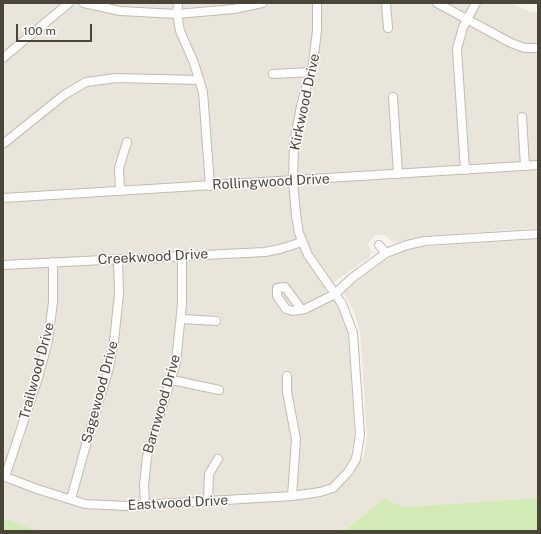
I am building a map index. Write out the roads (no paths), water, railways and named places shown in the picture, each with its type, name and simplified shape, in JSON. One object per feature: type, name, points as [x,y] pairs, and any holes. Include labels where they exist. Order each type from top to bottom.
[{"type":"street","points":[[3,58],[69,3]]},
{"type":"street","points":[[84,3],[120,11],[177,14],[228,10],[262,3]]},
{"type":"street","points":[[178,3],[177,14],[180,31],[199,80],[205,108],[210,186]]},
{"type":"street","name":"Kirkwood Drive","points":[[317,3],[317,30],[312,72],[298,123],[294,150],[293,181],[296,215],[302,242],[315,267],[335,294],[348,317],[354,332],[360,435],[356,459],[349,471]]},
{"type":"street","points":[[386,3],[388,28]]},
{"type":"street","points":[[437,3],[518,46],[538,48]]},
{"type":"street","points":[[465,170],[457,49],[460,36],[467,19],[476,3]]},
{"type":"street","points":[[273,74],[312,72]]},
{"type":"street","points":[[3,144],[64,95],[86,82],[116,78],[199,80]]},
{"type":"street","points":[[393,97],[398,174]]},
{"type":"street","points":[[522,117],[525,166]]},
{"type":"street","points":[[120,191],[119,168],[127,142]]},
{"type":"street","name":"Rollingwood Drive","points":[[3,198],[538,165]]},
{"type":"street","points":[[301,309],[310,308],[335,294],[352,278],[386,254],[407,245],[425,241],[538,234]]},
{"type":"street","name":"Creekwood Drive","points":[[3,265],[272,251],[302,242]]},
{"type":"street","points":[[379,245],[386,254]]},
{"type":"street","name":"Barnwood Drive","points":[[145,505],[144,485],[147,457],[172,380],[176,362],[182,319],[182,255]]},
{"type":"street","name":"Sagewood Drive","points":[[71,499],[108,372],[114,341],[119,294],[118,258]]},
{"type":"street","name":"Trailwood Drive","points":[[4,476],[38,378],[48,341],[53,302],[53,262]]},
{"type":"street","points":[[182,319],[216,321]]},
{"type":"street","points":[[287,376],[286,392],[296,439],[292,496]]},
{"type":"street","points":[[172,380],[219,390]]},
{"type":"street","points":[[208,501],[209,474],[218,459]]},
{"type":"street","name":"Eastwood Drive","points":[[4,476],[37,490],[85,504],[106,506],[292,496],[320,492],[333,488],[349,471]]}]
